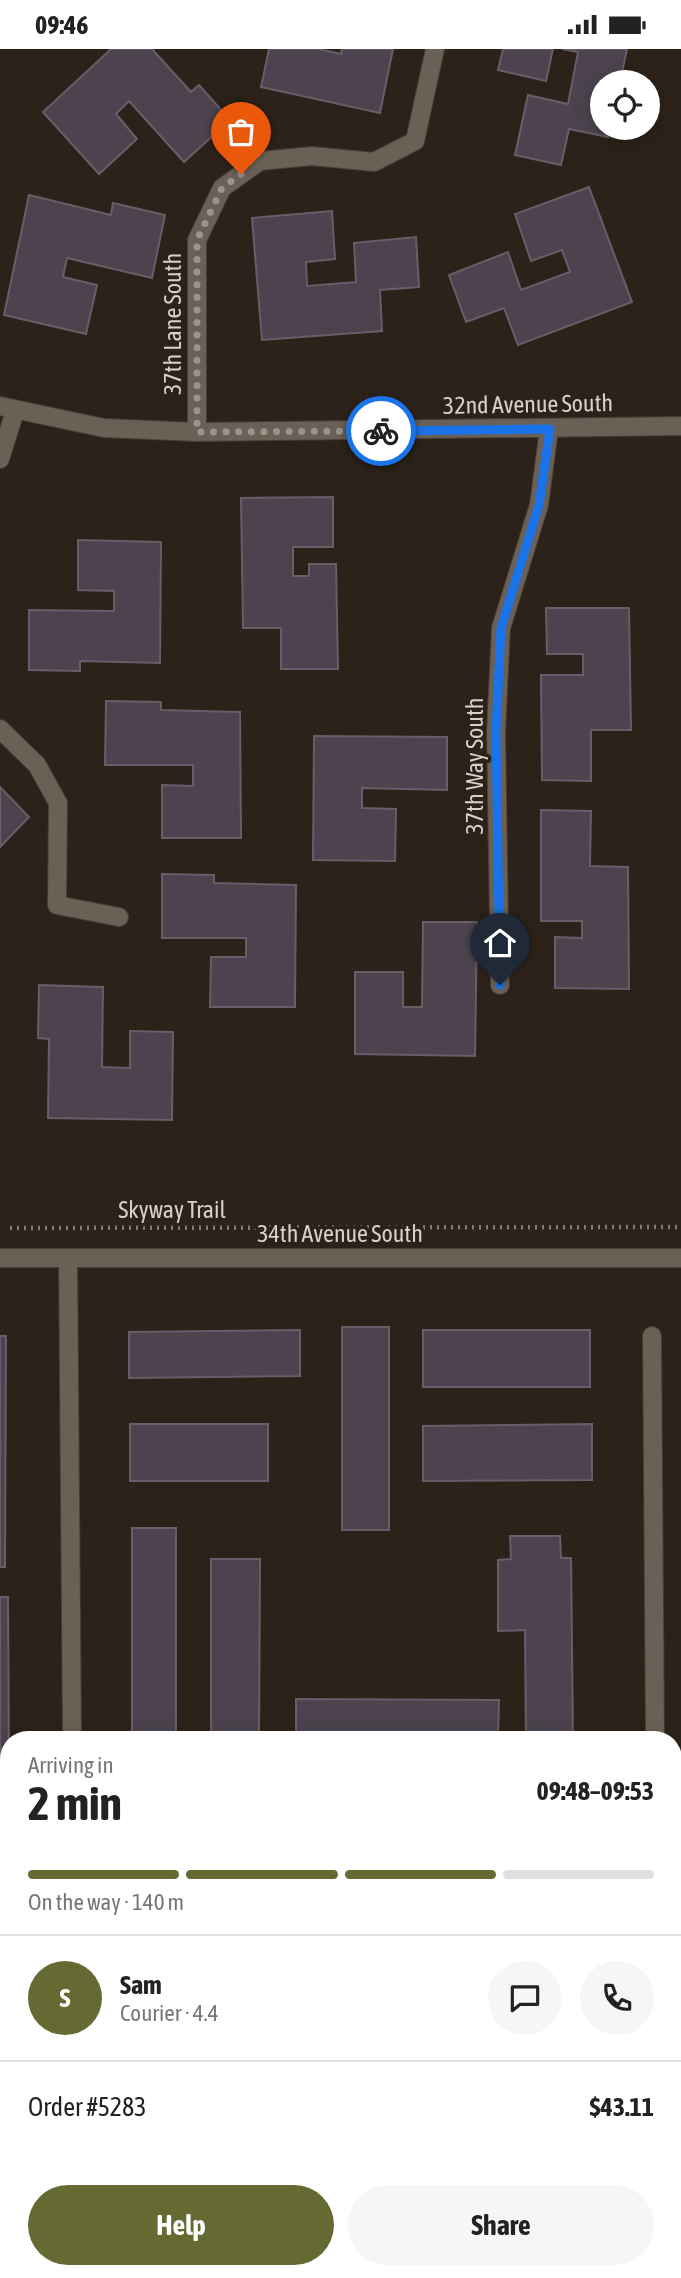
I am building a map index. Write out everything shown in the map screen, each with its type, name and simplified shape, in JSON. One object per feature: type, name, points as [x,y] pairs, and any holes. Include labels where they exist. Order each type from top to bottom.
[{"type":"street","name":"37th Lane South","points":[[197,432],[197,240],[222,188],[260,161],[312,156],[373,162],[415,141],[435,49]]},
{"type":"street","name":"32nd Avenue South","points":[[7,408],[104,428],[197,432],[681,426]]},
{"type":"street","points":[[0,459],[7,408]]},
{"type":"street","name":"37th Way South","points":[[500,985],[496,732],[501,628],[539,505],[550,429]]},
{"type":"street","points":[[0,729],[37,765],[58,803],[57,905],[119,917]]},
{"type":"street","name":"34th Avenue South","points":[[0,1258],[681,1258]]},
{"type":"street","points":[[68,1258],[72,1731]]},
{"type":"street","points":[[652,1336],[655,1731]]},
{"type":"path","name":"Skyway Trail","points":[[0,1229],[681,1227]]},
{"type":"building","points":[[111,49],[152,49],[191,92],[199,85],[230,120],[184,162],[129,101],[116,114],[137,139],[99,174],[43,112]]},
{"type":"building","points":[[269,49],[318,49],[341,54],[342,49],[393,49],[380,113],[261,87]]},
{"type":"building","points":[[503,49],[553,49],[546,81],[498,70]]},
{"type":"building","points":[[562,49],[627,49],[623,70],[590,70],[590,133],[569,129],[561,165],[515,155],[528,95],[568,104],[578,52]]},
{"type":"building","points":[[589,187],[632,302],[518,345],[504,308],[466,322],[449,275],[508,252],[521,290],[570,272],[562,250],[531,261],[515,214]]},
{"type":"building","points":[[29,195],[111,215],[113,203],[165,215],[152,278],[67,258],[63,277],[97,285],[86,334],[4,315]]},
{"type":"building","points":[[332,211],[335,259],[306,262],[307,286],[356,282],[354,243],[416,237],[419,287],[380,290],[382,331],[262,340],[252,218]]},
{"type":"building","points":[[333,497],[333,547],[293,547],[293,576],[309,576],[309,564],[336,564],[338,669],[281,669],[281,628],[243,628],[241,498]]},
{"type":"building","points":[[78,540],[161,542],[160,663],[80,661],[80,671],[29,670],[29,610],[114,611],[114,591],[78,590]]},
{"type":"building","points":[[546,608],[629,608],[631,730],[591,730],[591,781],[542,780],[541,675],[583,675],[583,654],[547,654]]},
{"type":"building","points":[[106,701],[161,702],[161,710],[240,712],[241,838],[162,838],[162,785],[193,786],[193,765],[105,765]]},
{"type":"building","points":[[314,736],[447,737],[447,790],[362,788],[362,808],[396,809],[395,861],[313,860]]},
{"type":"building","points":[[0,787],[29,817],[0,847]]},
{"type":"building","points":[[541,810],[591,811],[590,866],[628,867],[629,989],[555,988],[555,937],[582,938],[582,921],[541,921]]},
{"type":"building","points":[[162,874],[214,875],[214,883],[296,885],[295,1007],[210,1007],[211,957],[246,957],[246,938],[162,938]]},
{"type":"building","points":[[423,922],[477,922],[475,1056],[355,1054],[355,972],[403,972],[403,1007],[422,1007]]},
{"type":"building","points":[[39,985],[103,987],[102,1067],[130,1068],[130,1031],[173,1032],[172,1120],[48,1118],[49,1039],[38,1038]]},
{"type":"building","points":[[342,1327],[389,1327],[389,1530],[342,1530]]},
{"type":"building","points":[[300,1330],[300,1376],[129,1378],[129,1332]]},
{"type":"building","points":[[423,1330],[590,1330],[590,1387],[423,1387]]},
{"type":"building","points":[[0,1336],[6,1336],[5,1567],[0,1567]]},
{"type":"building","points":[[130,1424],[268,1424],[268,1481],[130,1481]]},
{"type":"building","points":[[592,1424],[592,1480],[423,1481],[423,1426]]},
{"type":"building","points":[[132,1528],[176,1528],[176,1731],[132,1731]]},
{"type":"building","points":[[510,1536],[560,1536],[561,1558],[571,1558],[573,1731],[526,1731],[525,1630],[498,1631],[498,1560],[511,1559]]},
{"type":"building","points":[[211,1559],[260,1559],[259,1731],[211,1731]]},
{"type":"building","points":[[0,1597],[8,1597],[9,1731],[0,1731]]},
{"type":"building","points":[[296,1699],[499,1700],[498,1731],[296,1731]]},
{"type":"way so far","points":[[241,174],[222,188],[197,240],[197,432],[381,431]]},
{"type":"route","points":[[381,431],[550,429],[539,505],[501,628],[496,732],[500,985]]}]
